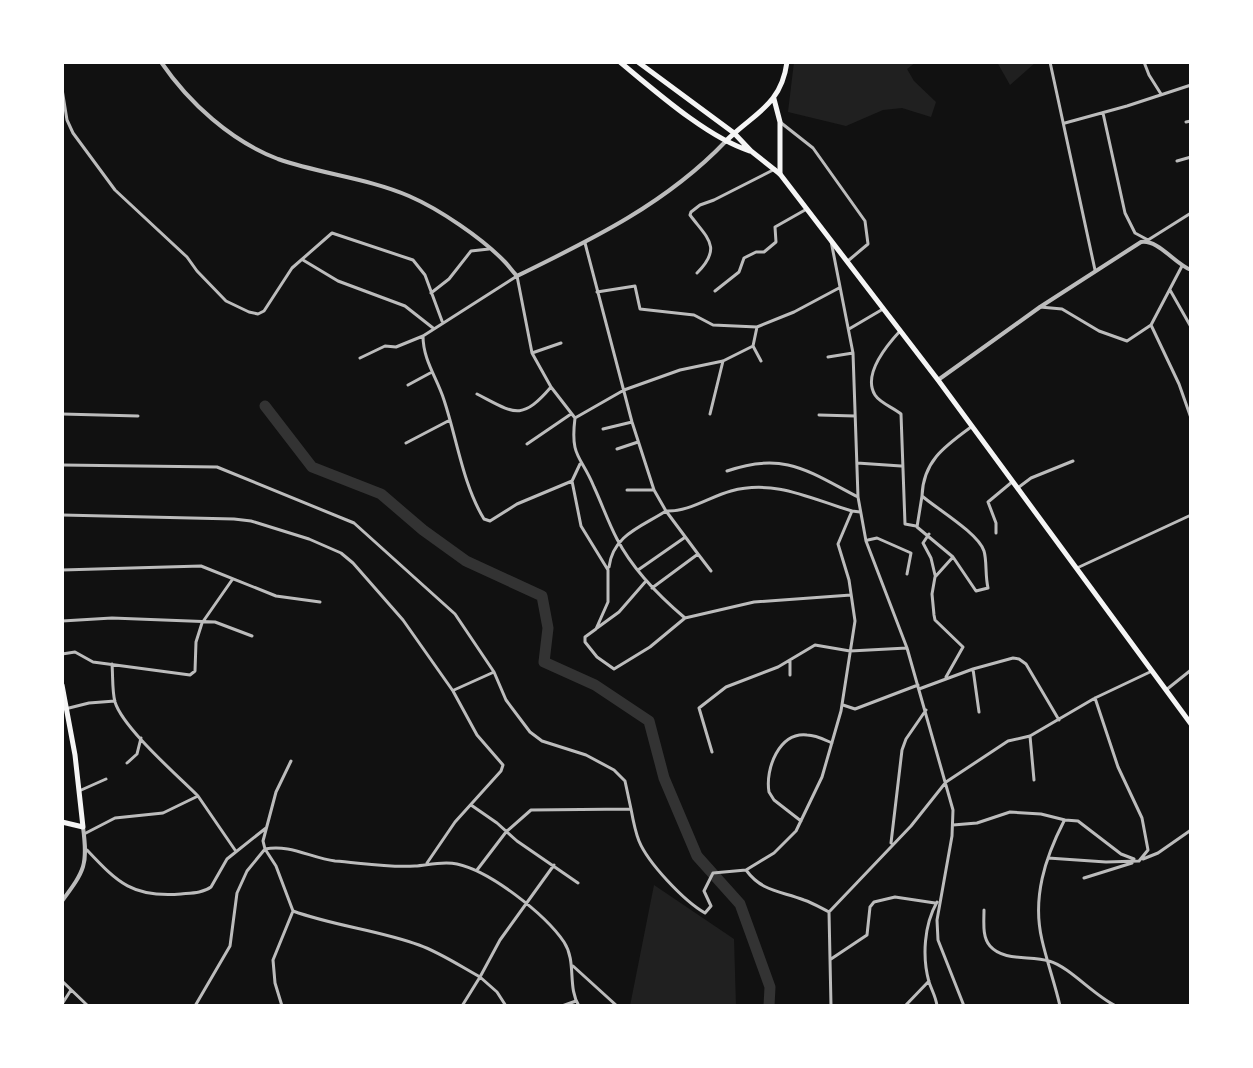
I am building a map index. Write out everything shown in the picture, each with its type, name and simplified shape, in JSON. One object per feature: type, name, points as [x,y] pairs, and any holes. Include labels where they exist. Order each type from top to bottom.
[{"type":"main road","points":[[620,62],[726,141],[751,151]]},
{"type":"main road","points":[[638,62],[734,133],[778,172],[938,380],[1191,724]]},
{"type":"main road","points":[[726,141],[774,99],[782,85],[787,62]]},
{"type":"main road","points":[[774,99],[780,122],[778,172]]},
{"type":"main road","points":[[62,685],[84,830],[62,822]]},
{"type":"street","points":[[161,62],[184,93],[214,120],[261,150],[279,159],[385,186],[412,197],[451,219],[489,249],[517,276],[532,353],[551,387],[575,418]]},
{"type":"street","points":[[1050,62],[1095,270]]},
{"type":"street","points":[[1144,62],[1161,94]]},
{"type":"street","points":[[1065,123],[1191,85]]},
{"type":"street","points":[[62,89],[67,120],[80,146],[115,190],[180,250],[226,301],[249,312],[258,314],[264,311],[284,278],[332,233],[413,260],[425,275],[442,321]]},
{"type":"street","points":[[1103,113],[1125,213],[1135,233],[1191,270]]},
{"type":"street","points":[[780,122],[813,148],[865,221],[868,244],[847,261]]},
{"type":"street","points":[[360,358],[385,346],[396,347],[423,336],[442,321],[517,276],[632,217],[663,196],[726,141]]},
{"type":"street","points":[[1177,161],[1191,157]]},
{"type":"street","points":[[697,273],[708,262],[711,252],[705,231],[690,215],[691,212],[700,205],[778,172]]},
{"type":"street","points":[[715,291],[739,272],[744,258],[764,252],[776,242],[775,227],[808,208]]},
{"type":"street","points":[[938,380],[1095,270],[1191,213]]},
{"type":"street","points":[[831,241],[853,353],[858,497],[866,541],[907,648],[953,810],[937,920],[938,940],[964,1006]]},
{"type":"street","points":[[585,243],[632,422],[654,490],[711,571]]},
{"type":"street","points":[[431,293],[456,272],[471,251],[489,249]]},
{"type":"street","points":[[302,259],[338,281],[405,306],[433,328]]},
{"type":"street","points":[[1040,307],[1062,309],[1121,341],[1132,338],[1151,325],[1182,266]]},
{"type":"street","points":[[597,292],[635,286],[640,309],[694,315],[713,325],[757,327],[839,288]]},
{"type":"street","points":[[1170,290],[1191,327]]},
{"type":"street","points":[[849,329],[883,309]]},
{"type":"street","points":[[1151,325],[1173,369],[1191,418]]},
{"type":"street","points":[[757,327],[753,346],[761,361]]},
{"type":"street","points":[[900,331],[876,362],[873,382],[874,394],[901,414],[905,524],[929,534],[953,557],[976,591],[988,588],[984,572],[986,559],[979,541],[922,496]]},
{"type":"street","points":[[423,336],[423,350],[484,519],[490,521],[517,504],[572,481]]},
{"type":"street","points":[[532,353],[561,343]]},
{"type":"street","points":[[575,418],[624,390],[680,370],[723,361],[753,346]]},
{"type":"street","points":[[828,357],[853,353]]},
{"type":"street","points":[[710,414],[723,361]]},
{"type":"street","points":[[408,385],[432,372]]},
{"type":"street","points":[[477,394],[513,411],[524,411],[536,405],[551,387]]},
{"type":"street","points":[[62,414],[138,416]]},
{"type":"street","points":[[527,444],[571,414]]},
{"type":"street","points":[[819,415],[855,416]]},
{"type":"street","points":[[575,418],[572,440],[580,464],[594,486],[618,541],[652,588],[685,618]]},
{"type":"street","points":[[406,443],[450,420]]},
{"type":"street","points":[[603,429],[632,422]]},
{"type":"street","points":[[917,527],[922,485],[931,462],[972,426]]},
{"type":"street","points":[[617,449],[638,442]]},
{"type":"street","points":[[1017,489],[1031,478],[1073,461]]},
{"type":"street","points":[[727,471],[751,463],[781,463],[858,497]]},
{"type":"street","points":[[857,463],[901,466]]},
{"type":"street","points":[[580,464],[572,481],[575,508],[581,526],[608,570]]},
{"type":"street","points":[[62,465],[217,467],[354,523],[447,605],[474,640],[494,672],[506,700],[530,732],[542,741],[586,755],[614,770],[625,781],[640,842],[647,856],[675,887],[705,913],[711,906],[704,891],[713,873],[746,870],[774,853],[796,831],[822,777],[842,705],[855,621],[838,544],[852,511]]},
{"type":"street","points":[[996,533],[996,523],[988,502],[1012,482]]},
{"type":"street","points":[[596,629],[609,595],[611,551],[618,541],[666,511],[676,512],[730,491],[778,487],[860,512]]},
{"type":"street","points":[[627,490],[654,490]]},
{"type":"street","points":[[62,515],[251,521],[309,539],[341,553],[353,563],[403,620],[453,691],[477,735],[503,765],[438,844],[427,863]]},
{"type":"street","points":[[1077,568],[1191,515]]},
{"type":"street","points":[[929,534],[923,543],[931,558],[935,577],[932,594],[935,620],[963,647],[944,679]]},
{"type":"street","points":[[638,570],[685,537]]},
{"type":"street","points":[[866,541],[877,538],[911,553],[907,574]]},
{"type":"street","points":[[652,588],[698,554]]},
{"type":"street","points":[[935,577],[953,557]]},
{"type":"street","points":[[62,570],[201,566],[288,599],[320,602]]},
{"type":"street","points":[[62,654],[75,652],[93,662],[163,673],[194,674],[196,642],[202,623],[233,579]]},
{"type":"street","points":[[646,581],[619,612],[585,637],[585,642],[597,657],[614,669],[650,647],[685,618],[754,602],[851,595]]},
{"type":"street","points":[[62,621],[112,618],[223,624],[252,636]]},
{"type":"street","points":[[712,752],[699,708],[726,687],[790,661],[815,645],[850,651],[907,648]]},
{"type":"street","points":[[842,705],[855,709],[1013,658],[1026,664],[1059,720]]},
{"type":"street","points":[[790,661],[790,675]]},
{"type":"street","points":[[112,664],[115,701],[141,738],[198,796],[235,850]]},
{"type":"street","points":[[973,669],[979,712]]},
{"type":"street","points":[[1166,690],[1191,670]]},
{"type":"street","points":[[831,1006],[829,912],[911,826],[946,782],[1008,741],[1030,736],[1095,698],[1152,671]]},
{"type":"street","points":[[453,691],[494,672]]},
{"type":"street","points":[[1048,858],[1139,861],[1148,850],[1144,825],[1118,767],[1095,698]]},
{"type":"street","points":[[65,709],[115,701]]},
{"type":"street","points":[[891,844],[902,750],[926,710]]},
{"type":"street","points":[[802,821],[774,800],[769,792],[773,760],[781,746],[799,735],[811,735],[832,743]]},
{"type":"street","points":[[1030,736],[1034,780]]},
{"type":"street","points":[[127,763],[137,754],[141,738]]},
{"type":"street","points":[[282,1006],[275,983],[273,960],[293,911],[276,866],[265,849],[266,828],[276,792],[291,761]]},
{"type":"street","points":[[79,791],[106,779]]},
{"type":"street","points":[[62,901],[83,869],[87,850],[84,830],[115,818],[163,813],[198,796]]},
{"type":"street","points":[[471,805],[578,883]]},
{"type":"street","points":[[477,870],[506,832],[524,814],[536,809],[631,809]]},
{"type":"street","points":[[953,825],[977,823],[1010,812],[1041,814],[1083,823],[1121,854],[1139,861]]},
{"type":"street","points":[[1060,1006],[1042,941],[1039,905],[1041,876],[1065,820]]},
{"type":"street","points":[[87,850],[123,885],[139,892],[170,895],[206,890],[215,882],[220,867],[235,850],[266,828]]},
{"type":"street","points":[[1084,878],[1158,853],[1191,830]]},
{"type":"street","points":[[195,1006],[230,946],[237,893],[247,871],[265,849],[283,847],[320,859],[415,866],[455,864],[477,870],[526,904],[564,943],[573,966],[579,1006]]},
{"type":"street","points":[[462,1006],[500,940],[554,865]]},
{"type":"street","points":[[746,870],[753,880],[771,891],[808,901],[829,912]]},
{"type":"street","points":[[831,959],[867,935],[870,907],[874,902],[895,897],[935,903]]},
{"type":"street","points":[[937,1006],[929,981],[925,943],[935,903],[941,898]]},
{"type":"street","points":[[984,910],[985,938],[993,950],[1022,958],[1048,960],[1116,1006]]},
{"type":"street","points":[[293,911],[423,946],[480,977],[497,992],[506,1006]]},
{"type":"street","points":[[573,966],[617,1006]]},
{"type":"street","points":[[62,981],[88,1006]]},
{"type":"street","points":[[905,1006],[929,981]]},
{"type":"street","points":[[62,1004],[71,990]]},
{"type":"street","points":[[562,1006],[576,1001]]},
{"type":"shaded area","points":[[794,62],[916,62],[907,69],[914,81],[936,102],[931,117],[902,108],[883,110],[846,126],[788,112]]},
{"type":"shaded area","points":[[997,62],[1036,62],[1010,85]]},
{"type":"shaded area","points":[[654,885],[734,939],[736,1006],[630,1006]]},
{"type":"waterway","points":[[265,406],[312,467],[381,494],[466,561],[542,596],[548,628],[544,662],[595,685],[649,721],[664,778],[697,856],[740,904],[770,987],[769,1006]]}]
